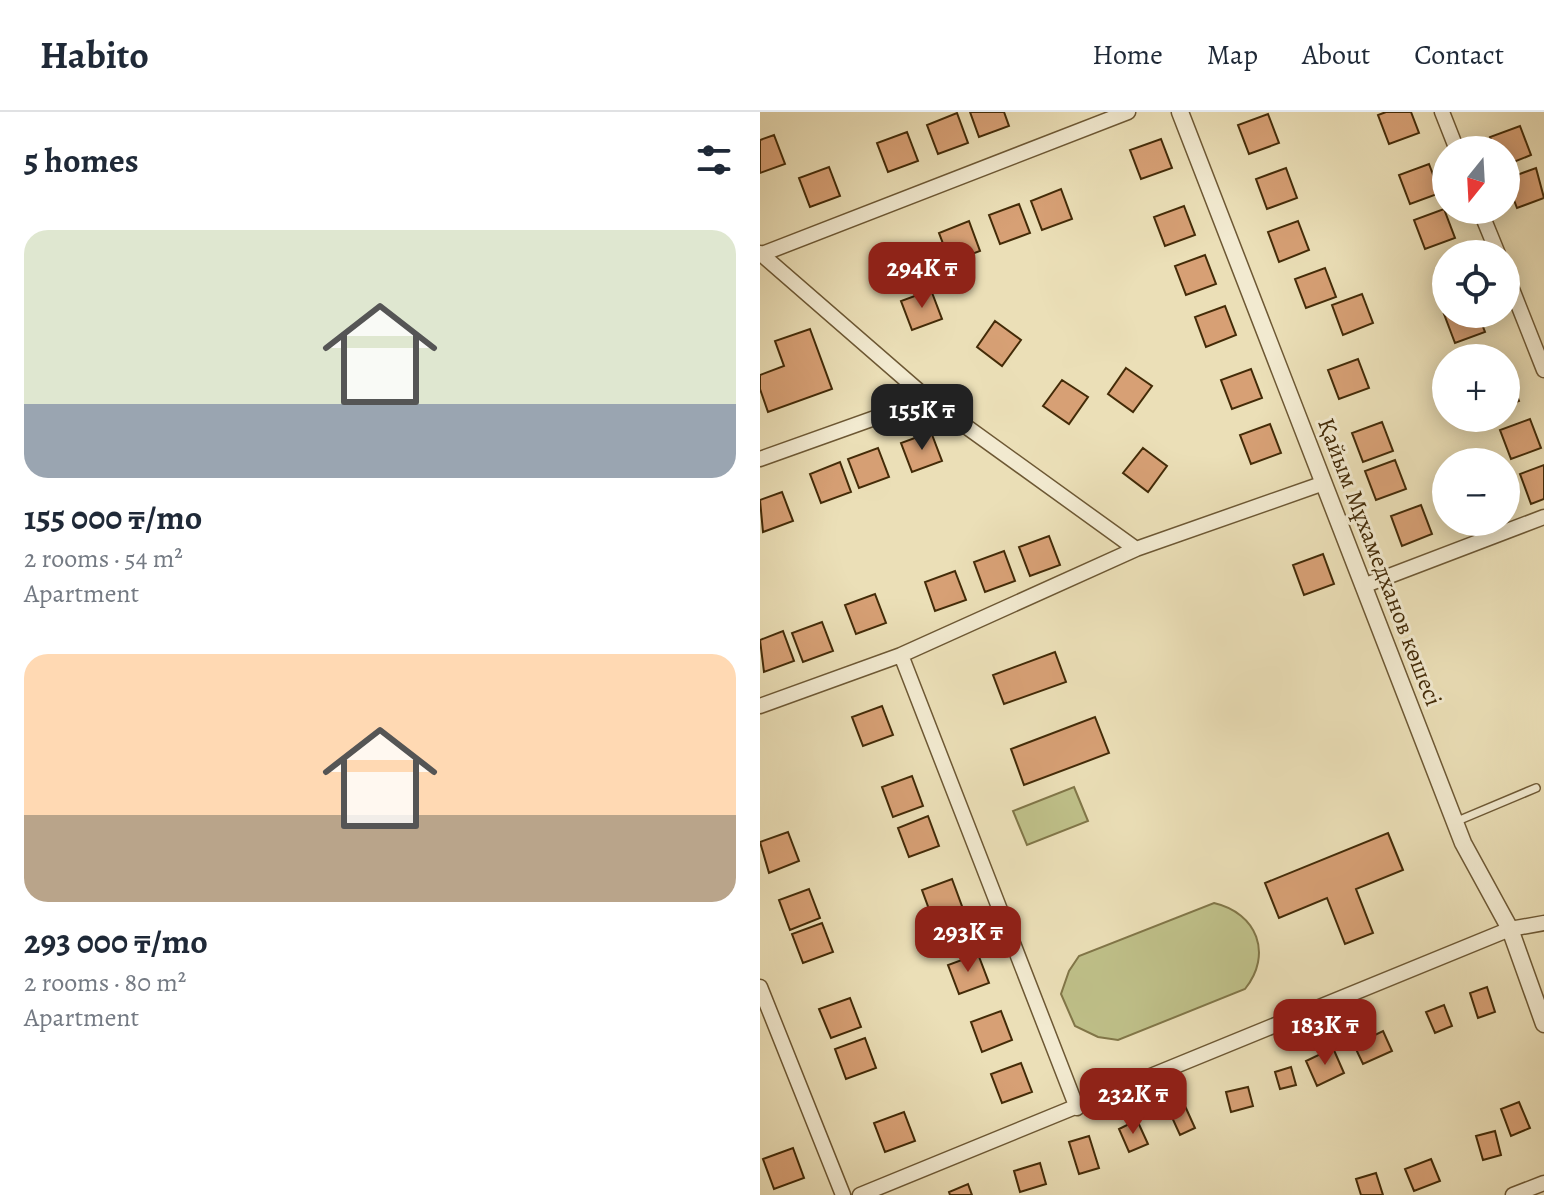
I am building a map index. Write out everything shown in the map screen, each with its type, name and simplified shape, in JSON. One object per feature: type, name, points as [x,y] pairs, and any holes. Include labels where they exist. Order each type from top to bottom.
[{"type":"street","points":[[1128,112],[761,253],[928,399],[1136,549]]},
{"type":"street","name":"Қайым Мұхамедханов көшесі","points":[[1180,112],[1455,822],[1510,929],[1544,1024]]},
{"type":"street","points":[[1442,112],[1451,136]]},
{"type":"street","points":[[1520,309],[1544,370]]},
{"type":"street","points":[[760,459],[928,399]]},
{"type":"street","points":[[760,706],[901,655],[1136,549],[1324,483]]},
{"type":"street","points":[[1363,586],[1544,517]]},
{"type":"street","points":[[901,655],[1077,1108]]},
{"type":"street","points":[[860,1195],[1510,929],[1544,923]]},
{"type":"street","points":[[760,987],[843,1195]]},
{"type":"street","points":[[1513,1195],[1544,1183]]},
{"type":"lane","points":[[1455,822],[1536,788]]},
{"type":"green space","points":[[1074,787],[1088,821],[1027,845],[1013,811]]},
{"type":"green space","points":[[1214,903],[1241,916],[1256,937],[1258,962],[1245,989],[1118,1040],[1098,1037],[1075,1026],[1061,994],[1069,971],[1079,956]]},
{"type":"building","points":[[970,112],[1004,112],[1009,126],[979,137]]},
{"type":"building","points":[[1411,112],[1419,133],[1389,144],[1378,115]]},
{"type":"building","points":[[957,113],[968,143],[938,154],[927,125]]},
{"type":"building","points":[[1268,114],[1279,143],[1249,154],[1238,125]]},
{"type":"building","points":[[1520,126],[1531,155],[1520,159],[1520,136],[1493,136]]},
{"type":"building","points":[[907,132],[918,161],[888,172],[877,143]]},
{"type":"building","points":[[774,135],[785,164],[760,173],[760,140]]},
{"type":"building","points":[[1161,139],[1172,168],[1141,179],[1130,150]]},
{"type":"building","points":[[1429,164],[1432,196],[1410,204],[1399,175]]},
{"type":"building","points":[[829,167],[840,196],[810,207],[799,178]]},
{"type":"building","points":[[1286,168],[1297,198],[1267,209],[1256,179]]},
{"type":"building","points":[[1536,168],[1544,198],[1520,207],[1520,174]]},
{"type":"building","points":[[1061,189],[1072,219],[1042,230],[1031,201]]},
{"type":"building","points":[[1019,204],[1030,233],[1000,244],[989,215]]},
{"type":"building","points":[[1184,206],[1195,235],[1165,246],[1154,217]]},
{"type":"building","points":[[1432,213],[1432,224],[1450,224],[1455,238],[1432,240],[1432,246],[1425,249],[1414,220]]},
{"type":"building","points":[[969,221],[980,251],[950,262],[939,233]]},
{"type":"building","points":[[1298,221],[1309,250],[1279,262],[1268,232]]},
{"type":"building","points":[[1205,255],[1216,284],[1186,295],[1175,266]]},
{"type":"building","points":[[1325,268],[1336,297],[1306,308],[1295,279]]},
{"type":"building","points":[[931,290],[942,319],[912,330],[901,301]]},
{"type":"building","points":[[1362,294],[1373,323],[1343,335],[1332,305]]},
{"type":"building","points":[[1225,306],[1236,335],[1206,347],[1195,317]]},
{"type":"building","points":[[995,321],[1021,340],[1002,366],[977,347]]},
{"type":"building","points":[[1449,328],[1483,328],[1485,332],[1455,343]]},
{"type":"building","points":[[810,329],[832,389],[768,412],[760,389],[760,375],[784,366],[775,341]]},
{"type":"building","points":[[1358,359],[1369,388],[1339,399],[1328,370]]},
{"type":"building","points":[[1126,368],[1152,386],[1133,412],[1108,394]]},
{"type":"building","points":[[1251,369],[1262,398],[1232,409],[1221,380]]},
{"type":"building","points":[[1062,380],[1088,397],[1069,424],[1043,406]]},
{"type":"building","points":[[1530,419],[1541,448],[1520,456],[1520,448],[1507,448],[1501,432],[1520,432],[1520,423]]},
{"type":"building","points":[[1382,422],[1393,451],[1363,462],[1352,433]]},
{"type":"building","points":[[1270,424],[1281,453],[1251,464],[1240,435]]},
{"type":"building","points":[[931,432],[942,461],[912,472],[901,443]]},
{"type":"building","points":[[878,448],[889,477],[859,488],[848,459]]},
{"type":"building","points":[[1143,448],[1167,466],[1148,492],[1123,473]]},
{"type":"building","points":[[1395,460],[1406,489],[1376,500],[1365,471]]},
{"type":"building","points":[[840,462],[851,492],[821,503],[810,474]]},
{"type":"building","points":[[1544,465],[1544,499],[1531,504],[1520,474]]},
{"type":"building","points":[[782,492],[793,521],[763,532],[760,500]]},
{"type":"building","points":[[1421,505],[1432,534],[1402,546],[1391,516]]},
{"type":"building","points":[[1049,536],[1060,565],[1030,576],[1019,547]]},
{"type":"building","points":[[1004,551],[1015,581],[985,592],[974,562]]},
{"type":"building","points":[[1323,554],[1334,584],[1304,595],[1293,565]]},
{"type":"building","points":[[955,571],[966,600],[935,611],[925,582]]},
{"type":"building","points":[[875,594],[886,623],[856,634],[845,605]]},
{"type":"building","points":[[822,622],[833,651],[803,662],[792,633]]},
{"type":"building","points":[[783,631],[794,661],[764,672],[760,640]]},
{"type":"building","points":[[1055,652],[1066,682],[1004,704],[993,675]]},
{"type":"building","points":[[882,706],[893,735],[863,746],[852,717]]},
{"type":"building","points":[[1095,717],[1109,753],[1024,785],[1011,749]]},
{"type":"building","points":[[912,776],[923,806],[893,817],[882,787]]},
{"type":"building","points":[[928,816],[939,846],[909,857],[898,828]]},
{"type":"building","points":[[788,832],[799,861],[769,873],[760,842]]},
{"type":"building","points":[[1388,833],[1403,870],[1356,889],[1373,933],[1345,944],[1327,898],[1279,918],[1265,883]]},
{"type":"building","points":[[952,879],[963,909],[933,920],[922,890]]},
{"type":"building","points":[[809,889],[820,918],[790,930],[779,900]]},
{"type":"building","points":[[822,923],[833,952],[803,963],[792,934]]},
{"type":"building","points":[[978,954],[989,983],[959,994],[948,965]]},
{"type":"building","points":[[1487,987],[1495,1012],[1478,1018],[1470,993]]},
{"type":"building","points":[[850,998],[861,1027],[831,1038],[819,1009]]},
{"type":"building","points":[[1444,1005],[1452,1026],[1435,1033],[1426,1012]]},
{"type":"building","points":[[1001,1011],[1012,1040],[982,1052],[971,1022]]},
{"type":"building","points":[[1383,1031],[1392,1051],[1363,1064],[1354,1045]]},
{"type":"building","points":[[865,1038],[876,1068],[846,1079],[835,1049]]},
{"type":"building","points":[[1333,1048],[1344,1073],[1317,1086],[1306,1061]]},
{"type":"building","points":[[1021,1063],[1032,1092],[1002,1103],[991,1074]]},
{"type":"building","points":[[1291,1067],[1296,1085],[1280,1089],[1275,1072]]},
{"type":"building","points":[[1248,1087],[1253,1106],[1231,1112],[1226,1092]]},
{"type":"building","points":[[1519,1102],[1530,1128],[1511,1136],[1501,1109]]},
{"type":"building","points":[[1185,1106],[1195,1128],[1180,1135],[1170,1113]]},
{"type":"building","points":[[904,1112],[915,1141],[885,1152],[874,1123]]},
{"type":"building","points":[[1137,1120],[1148,1144],[1129,1152],[1119,1129]]},
{"type":"building","points":[[1495,1131],[1501,1155],[1483,1160],[1476,1136]]},
{"type":"building","points":[[1089,1136],[1099,1168],[1079,1174],[1069,1142]]},
{"type":"building","points":[[793,1148],[804,1178],[774,1189],[763,1159]]},
{"type":"building","points":[[1431,1159],[1440,1181],[1414,1191],[1405,1169]]},
{"type":"building","points":[[1040,1163],[1046,1184],[1020,1192],[1014,1171]]},
{"type":"building","points":[[1376,1173],[1383,1195],[1361,1195],[1356,1179]]},
{"type":"building","points":[[968,1184],[972,1195],[950,1195],[949,1192]]}]
